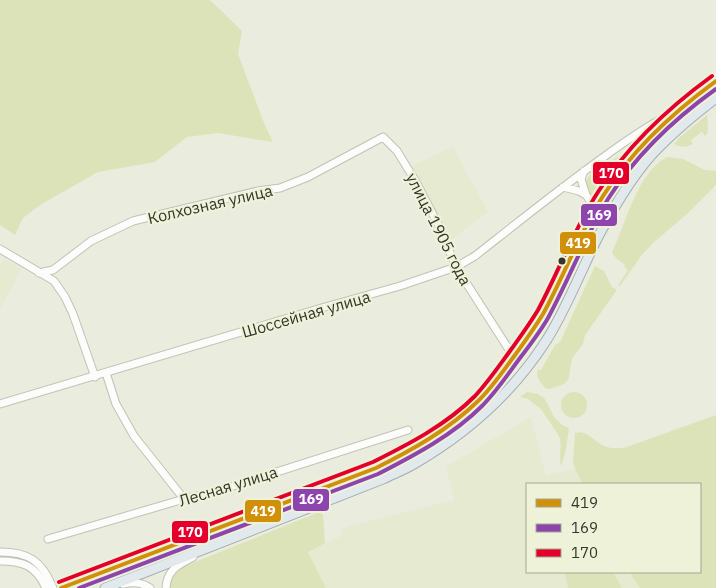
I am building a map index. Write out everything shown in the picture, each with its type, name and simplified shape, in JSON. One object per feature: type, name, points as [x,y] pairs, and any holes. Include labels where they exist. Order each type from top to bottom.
[{"type":"main road","points":[[62,588],[376,468],[403,455],[431,438],[464,413],[489,390],[532,332],[550,301],[585,228],[603,196],[623,167],[647,140],[683,106],[713,83]]},
{"type":"main road","points":[[105,588],[383,479],[412,465],[442,447],[473,423],[498,400],[546,341],[599,235],[635,176],[657,149],[716,98]]},
{"type":"street","name":"Шоссейная улица","points":[[0,404],[400,286],[456,267],[475,256],[585,170],[640,131],[683,106]]},
{"type":"street","name":"улица 1905 года","points":[[383,137],[398,152],[416,182],[438,224],[456,267],[508,348]]},
{"type":"street","name":"Колхозная улица","points":[[39,272],[53,270],[91,241],[134,221],[258,191],[280,188],[308,177],[383,137]]},
{"type":"street","points":[[585,170],[581,179],[586,195],[591,202],[585,228]]},
{"type":"street","points":[[563,187],[586,195]]},
{"type":"street","points":[[0,249],[54,281],[65,297],[73,314],[95,377]]},
{"type":"street","points":[[53,270],[54,281]]},
{"type":"street","points":[[106,374],[116,404],[134,436],[184,499]]},
{"type":"street","name":"Лесная улица","points":[[48,539],[184,499],[208,494],[408,430]]},
{"type":"street","points":[[166,588],[167,578],[178,565],[214,546]]},
{"type":"street","points":[[0,552],[14,553],[32,558],[45,571],[53,588]]},
{"type":"street","points":[[0,561],[16,562],[30,566],[37,573],[46,588]]},
{"type":"street","points":[[110,588],[133,582],[150,588]]},
{"type":"shaded area","points":[[453,147],[488,212],[449,241],[412,166]]},
{"type":"shaded area","points":[[4,259],[21,269],[0,309],[0,267]]},
{"type":"shaded area","points":[[531,417],[546,475],[575,469],[582,483],[526,483],[526,573],[630,573],[640,588],[326,588],[307,551],[344,535],[341,529],[346,527],[454,500],[446,467]]},
{"type":"green space","points":[[0,0],[210,0],[242,31],[238,54],[273,142],[218,133],[187,137],[155,162],[98,172],[40,205],[23,218],[15,235],[0,225]]},
{"type":"green space","points":[[707,115],[708,129],[705,136],[702,132],[691,140],[693,144],[688,146],[681,147],[674,144],[679,138]]},
{"type":"green space","points":[[628,150],[595,195],[590,195],[585,184],[588,177]]},
{"type":"green space","points":[[667,157],[683,159],[705,170],[716,171],[716,185],[687,214],[654,242],[641,256],[620,286],[618,285],[628,270],[612,252],[640,187],[656,165]]},
{"type":"green space","points":[[595,266],[604,271],[612,287],[617,290],[585,335],[583,344],[573,357],[568,380],[564,384],[550,389],[545,388],[537,375],[538,369],[541,370],[555,345],[560,342]]},
{"type":"green space","points":[[527,392],[538,394],[545,399],[554,417],[562,425],[569,428],[566,449],[561,465],[561,443],[559,436],[541,409],[528,399],[520,397]]},
{"type":"green space","points":[[574,392],[583,396],[587,405],[583,414],[574,418],[565,414],[561,405],[565,396]]},
{"type":"green space","points":[[716,415],[716,588],[640,588],[630,573],[701,573],[701,483],[582,483],[573,461],[575,433],[587,434],[606,447],[624,448]]},
{"type":"green space","points":[[319,512],[323,515],[325,543],[308,552],[326,588],[170,588],[172,577],[185,566]]},
{"type":"green space","points":[[565,573],[614,573],[622,588],[568,588]]},
{"type":"transit line","name":"170","points":[[59,582],[373,462],[413,441],[452,416],[475,396],[531,321],[546,295],[589,206],[622,159],[665,114],[712,76]]},
{"type":"transit line","name":"419","points":[[61,588],[376,468],[416,447],[454,422],[488,391],[536,325],[551,300],[594,210],[614,179],[654,133],[716,81]]},
{"type":"transit line","name":"169","points":[[79,588],[378,474],[420,452],[459,426],[493,394],[542,328],[600,213],[631,167],[671,125],[716,89]]}]
